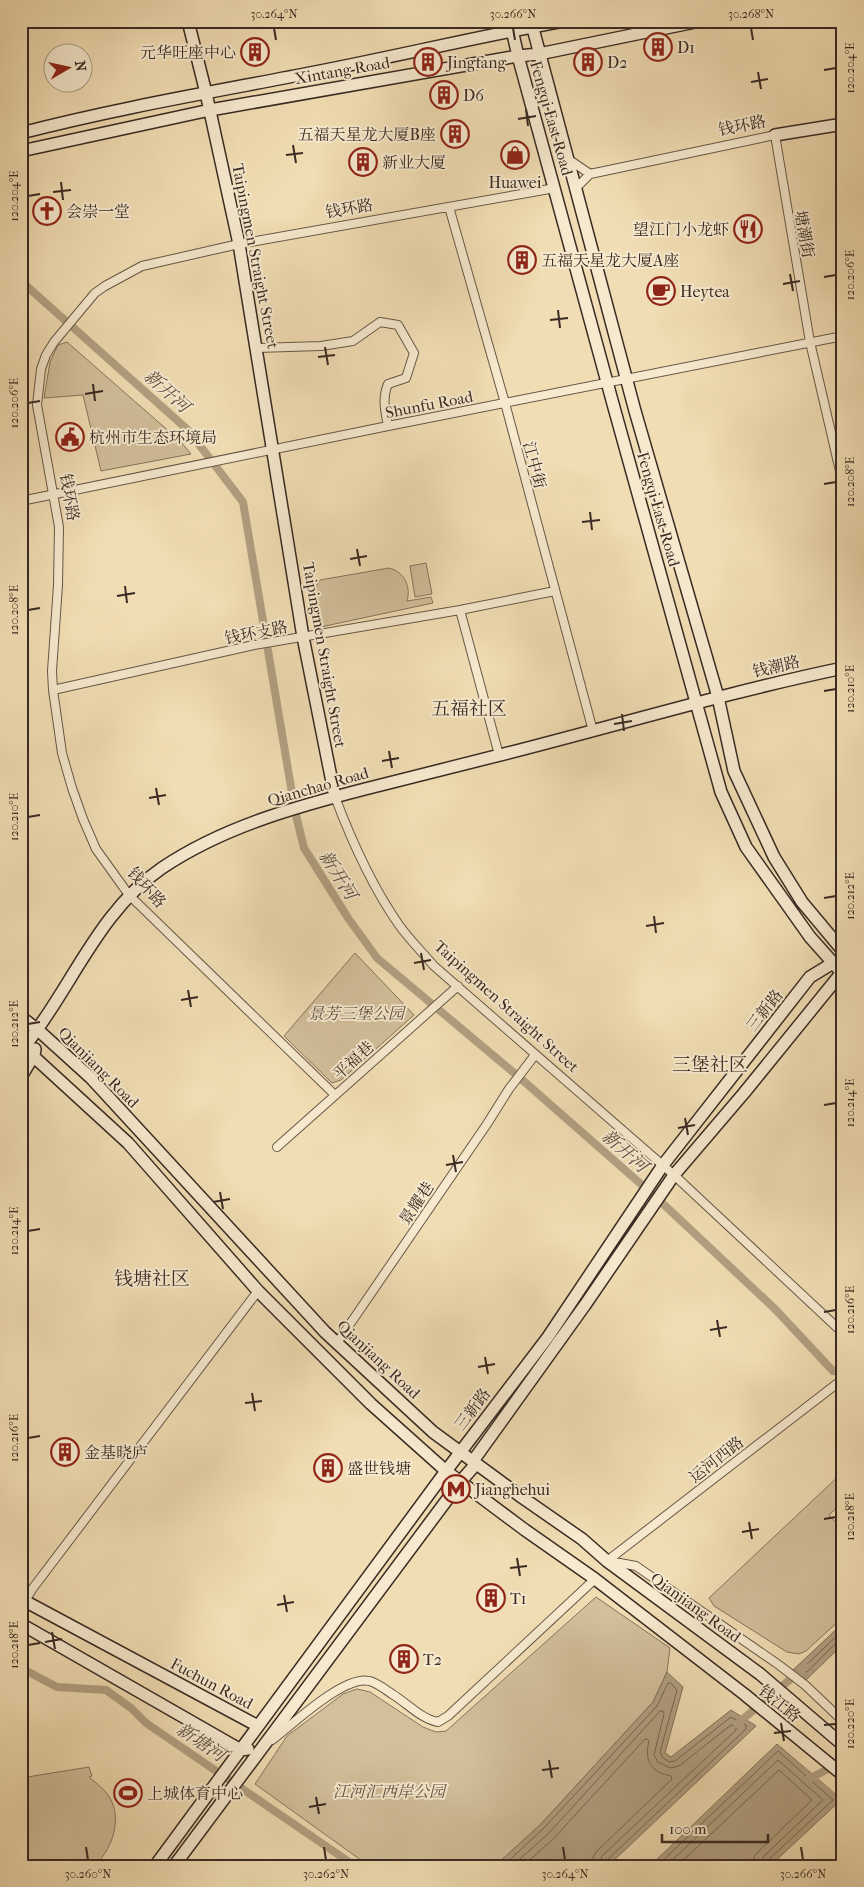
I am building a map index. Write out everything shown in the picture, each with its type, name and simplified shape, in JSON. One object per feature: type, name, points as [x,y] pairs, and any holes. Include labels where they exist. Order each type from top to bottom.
[{"type":"main road","name":"Taipingmen Straight Street","points":[[188,21],[210,110],[239,244],[303,637],[334,797]]},
{"type":"main road","name":"Xintang Road","points":[[21,133],[206,93],[421,51],[511,26],[564,21]]},
{"type":"main road","name":"Xintang Road","points":[[21,151],[210,110],[518,56],[539,54],[700,21]]},
{"type":"main road","name":"Fengqi East Road","points":[[532,24],[627,380],[718,697],[734,771],[774,857],[802,902],[843,951]]},
{"type":"main road","name":"Fengqi East Road","points":[[511,26],[607,382],[721,792],[746,847],[805,930],[840,969]]},
{"type":"main road","name":"钱环路","points":[[775,136],[843,124]]},
{"type":"main road","name":"钱潮路","points":[[718,697],[779,681],[843,668]]},
{"type":"main road","name":"Qianchao Road","points":[[22,1048],[38,1030],[80,962],[129,895],[162,868],[202,846],[255,821],[283,811],[718,697]]},
{"type":"main road","name":"三新路","points":[[155,1866],[446,1470],[548,1337],[663,1165],[810,977],[840,969]]},
{"type":"main road","name":"三新路","points":[[174,1866],[475,1462],[674,1175],[744,1093],[840,969]]},
{"type":"main road","name":"Qianjiang Road","points":[[21,1017],[91,1078],[337,1343],[433,1432],[582,1538],[607,1561],[760,1674]]},
{"type":"main road","name":"Qianchao Road","points":[[21,1077],[34,1055],[38,1030]]},
{"type":"main road","name":"Qianjiang Road","points":[[22,1048],[34,1055],[128,1143],[258,1291],[371,1404],[446,1470],[524,1530],[595,1579],[744,1694]]},
{"type":"main road","name":"Fuchun Road","points":[[23,1600],[258,1726],[262,1748]]},
{"type":"main road","points":[[21,1624],[240,1750],[262,1748]]},
{"type":"main road","name":"钱江路","points":[[760,1674],[843,1745]]},
{"type":"main road","name":"钱江路","points":[[744,1694],[843,1775]]},
{"type":"street","name":"钱环路","points":[[590,174],[775,136]]},
{"type":"street","name":"塘潮街","points":[[775,136],[810,342],[843,484]]},
{"type":"street","points":[[568,159],[590,174],[576,188]]},
{"type":"street","name":"钱环路","points":[[335,1095],[129,895],[96,850],[80,811],[62,753],[53,690],[52,671],[59,527],[37,405],[41,369],[46,355],[62,331],[95,294],[105,286],[142,266],[239,244],[555,188]]},
{"type":"street","name":"江中街","points":[[449,207],[505,403],[593,731]]},
{"type":"street","points":[[257,348],[337,344],[353,341],[380,322],[398,325],[414,353],[406,378],[388,384],[385,390],[383,398],[388,426]]},
{"type":"street","name":"Shunfu Road","points":[[21,501],[843,336]]},
{"type":"street","name":"钱环支路","points":[[53,690],[254,645],[460,610],[555,591]]},
{"type":"street","points":[[460,610],[498,755]]},
{"type":"street","name":"Taipingmen Straight Street","points":[[334,797],[354,847],[375,887],[400,926],[434,966],[663,1165],[843,1333]]},
{"type":"street","name":"平福巷","points":[[277,1147],[458,986]]},
{"type":"street","name":"景耀巷","points":[[337,1343],[509,1089],[535,1055]]},
{"type":"street","points":[[23,1600],[258,1291]]},
{"type":"street","name":"运河西路","points":[[607,1561],[843,1379]]},
{"type":"street","points":[[607,1561],[636,1566],[805,1685],[843,1721]]},
{"type":"street","name":"三新路","points":[[262,1748],[331,1693],[352,1682],[368,1680],[391,1693],[428,1720],[438,1722],[448,1716],[595,1579]]},
{"type":"green space","points":[[67,342],[180,441],[191,454],[101,471],[83,395],[44,398],[50,362],[58,345]]},
{"type":"green space","points":[[426,563],[432,594],[415,597],[410,566]]},
{"type":"green space","points":[[389,568],[399,573],[406,581],[408,590],[407,601],[431,597],[433,603],[316,628],[315,622],[320,621],[312,606],[312,601],[320,580]]},
{"type":"green space","name":"景芳三堡公园","points":[[355,953],[414,1015],[341,1080],[332,1083],[284,1036]]},
{"type":"green space","points":[[843,1472],[843,1502],[829,1515],[843,1530],[843,1617],[806,1651],[799,1654],[787,1652],[714,1606],[709,1598]]},
{"type":"green space","name":"江河汇西岸公园","points":[[596,1597],[670,1648],[667,1672],[653,1702],[540,1825],[495,1866],[369,1866],[255,1784],[287,1736],[343,1694],[357,1689],[370,1692],[423,1727],[436,1732],[446,1731]]},
{"type":"green space","points":[[89,1767],[92,1776],[89,1777],[107,1793],[114,1809],[115,1817],[113,1836],[100,1860],[94,1866],[21,1866],[21,1778]]},
{"type":"water","points":[[843,1623],[843,1644],[806,1680],[793,1670]]},
{"type":"water","points":[[667,1672],[683,1687],[665,1753],[671,1757],[731,1710],[756,1726],[608,1866],[495,1866],[540,1825],[653,1702]]},
{"type":"water","points":[[777,1744],[842,1799],[770,1866],[650,1866]]},
{"type":"pier","points":[[776,1742],[843,1797],[843,1800]]},
{"type":"waterway","name":"新开河","points":[[21,281],[188,430],[243,502],[295,811],[304,848],[348,918],[377,958],[519,1077],[659,1200],[775,1309],[833,1371]]},
{"type":"waterway","points":[[737,1724],[805,1667]]},
{"type":"waterway","name":"新塘河","points":[[21,1668],[57,1687],[106,1690],[131,1708],[146,1723],[355,1866]]},
{"type":"waterway","points":[[807,1780],[843,1761]]},
{"type":"place","name":"D1","points":[[658,47]]},
{"type":"place","name":"元华旺座中心","points":[[255,52]]},
{"type":"place","name":"Jingfang","points":[[428,62]]},
{"type":"place","name":"D2","points":[[588,62]]},
{"type":"place","name":"D6","points":[[444,95]]},
{"type":"place","name":"五福天星龙大厦B座","points":[[455,134]]},
{"type":"place","name":"Huawei","points":[[515,155]]},
{"type":"place","name":"新业大厦","points":[[363,162]]},
{"type":"place","name":"会崇一堂","points":[[47,211]]},
{"type":"place","name":"望江门小龙虾","points":[[748,229]]},
{"type":"place","name":"五福天星龙大厦A座","points":[[522,260]]},
{"type":"place","name":"Heytea","points":[[661,291]]},
{"type":"place","name":"杭州市生态环境局","points":[[70,437]]},
{"type":"place","name":"金基晓庐","points":[[65,1452]]},
{"type":"place","name":"盛世钱塘","points":[[328,1468]]},
{"type":"place","name":"Jianghehui","points":[[456,1489]]},
{"type":"place","name":"T1","points":[[491,1598]]},
{"type":"place","name":"T2","points":[[404,1659]]},
{"type":"place","name":"上城体育中心","points":[[128,1793]]},
{"type":"district","name":"五福社区","points":[[469,708]]},
{"type":"district","name":"三堡社区","points":[[710,1064]]},
{"type":"district","name":"钱塘社区","points":[[152,1278]]}]
